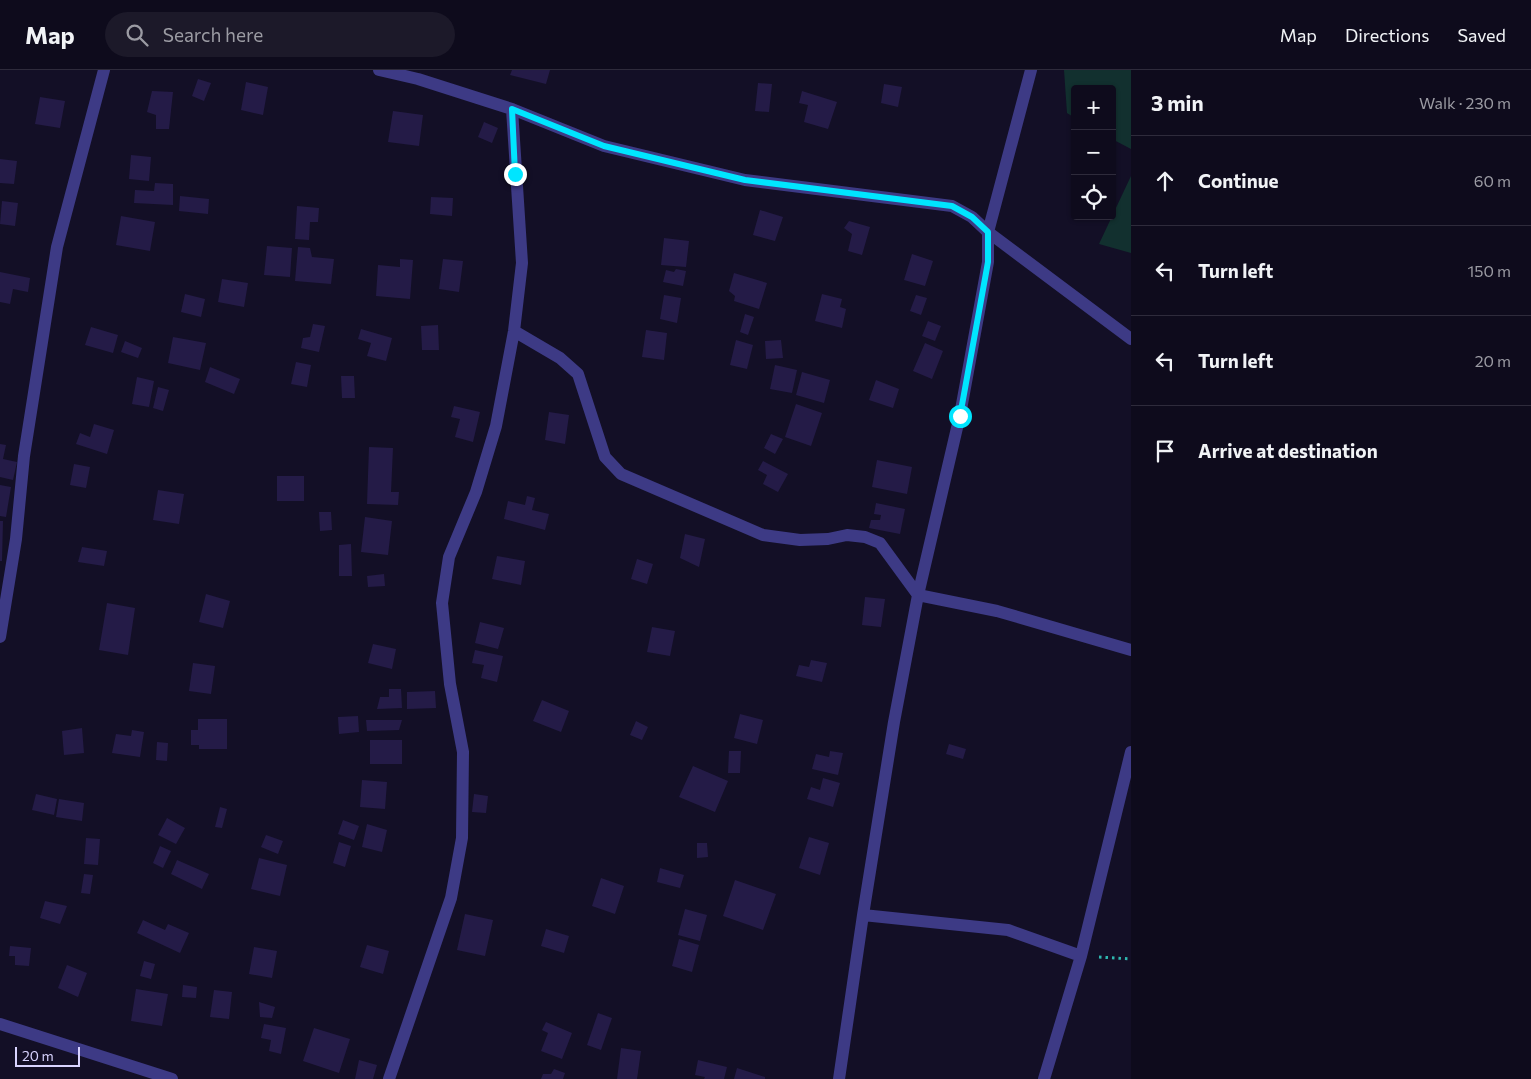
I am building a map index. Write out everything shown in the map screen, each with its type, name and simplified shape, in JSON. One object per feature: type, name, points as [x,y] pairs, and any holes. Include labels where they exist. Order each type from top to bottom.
[{"type":"street","points":[[0,637],[16,538],[24,456],[56,247],[104,70]]},
{"type":"street","points":[[379,70],[418,79],[512,109],[604,146],[745,180],[952,206],[972,217],[988,232],[1131,339]]},
{"type":"street","points":[[839,1079],[894,722],[918,594],[960,416],[988,262],[988,232],[1030,70]]},
{"type":"street","points":[[389,1079],[451,898],[462,838],[463,752],[450,684],[442,603],[449,557],[476,492],[496,426],[514,331],[522,263],[512,109]]},
{"type":"street","points":[[514,331],[560,358],[578,374],[605,457],[621,474],[763,535],[800,540],[828,539],[847,535],[865,537],[880,544],[918,594],[997,611],[1131,650]]},
{"type":"street","points":[[1044,1079],[1081,956],[1131,752]]},
{"type":"street","points":[[863,915],[1008,930],[1081,956]]},
{"type":"street","points":[[0,1024],[172,1079]]},
{"type":"path","points":[[1081,956],[1131,959]]},
{"type":"green space","points":[[1064,70],[1131,70],[1131,149],[1116,141],[1116,85],[1071,85],[1071,116],[1067,113]]},
{"type":"green space","points":[[1131,176],[1131,253],[1099,244],[1110,220],[1116,220],[1116,208]]},
{"type":"building","points":[[512,70],[550,70],[546,84],[510,75]]},
{"type":"building","points":[[198,79],[211,83],[204,101],[192,96]]},
{"type":"building","points":[[246,82],[268,87],[263,115],[241,110]]},
{"type":"building","points":[[758,83],[772,84],[769,112],[755,111]]},
{"type":"building","points":[[884,84],[902,87],[898,107],[881,103]]},
{"type":"building","points":[[152,91],[173,92],[169,129],[156,129],[156,115],[147,112]]},
{"type":"building","points":[[802,91],[837,102],[828,129],[804,122],[808,105],[799,103]]},
{"type":"building","points":[[40,97],[65,101],[60,128],[35,124]]},
{"type":"building","points":[[393,111],[423,115],[419,146],[388,142]]},
{"type":"building","points":[[484,122],[498,128],[492,143],[478,137]]},
{"type":"building","points":[[131,155],[151,157],[149,181],[129,179]]},
{"type":"building","points":[[0,159],[17,161],[14,184],[0,183]]},
{"type":"building","points":[[155,183],[173,184],[173,205],[134,203],[135,190],[154,191]]},
{"type":"building","points":[[180,196],[209,199],[208,214],[179,211]]},
{"type":"building","points":[[431,197],[453,198],[452,216],[430,214]]},
{"type":"building","points":[[2,201],[18,203],[15,226],[0,224]]},
{"type":"building","points":[[297,206],[319,208],[318,222],[310,222],[309,240],[295,239]]},
{"type":"building","points":[[760,210],[783,217],[775,241],[753,235]]},
{"type":"building","points":[[121,216],[155,222],[150,251],[116,245]]},
{"type":"building","points":[[849,221],[870,227],[862,255],[848,251],[852,234],[844,228]]},
{"type":"building","points":[[664,238],[689,241],[686,267],[661,265]]},
{"type":"building","points":[[267,246],[292,248],[290,277],[264,275]]},
{"type":"building","points":[[298,247],[310,248],[312,257],[334,259],[331,284],[295,281]]},
{"type":"building","points":[[912,254],[933,261],[925,286],[904,280]]},
{"type":"building","points":[[400,259],[413,260],[410,299],[376,296],[378,265],[400,267]]},
{"type":"building","points":[[443,259],[463,261],[459,292],[439,289]]},
{"type":"building","points":[[676,269],[686,271],[683,286],[663,282],[666,270],[674,272]]},
{"type":"building","points":[[0,272],[30,278],[28,292],[13,289],[10,304],[0,302]]},
{"type":"building","points":[[734,273],[767,283],[759,309],[734,301],[735,296],[729,291]]},
{"type":"building","points":[[222,279],[248,283],[244,307],[218,302]]},
{"type":"building","points":[[185,294],[205,299],[201,317],[181,312]]},
{"type":"building","points":[[822,294],[842,299],[840,307],[846,309],[842,328],[815,321]]},
{"type":"building","points":[[664,295],[681,298],[677,323],[660,319]]},
{"type":"building","points":[[916,295],[927,298],[921,315],[910,311]]},
{"type":"building","points":[[745,314],[754,317],[748,335],[740,332]]},
{"type":"building","points":[[928,321],[941,326],[935,341],[922,336]]},
{"type":"building","points":[[313,324],[325,326],[319,352],[301,348],[303,338],[310,337]]},
{"type":"building","points":[[438,325],[439,350],[422,350],[421,326]]},
{"type":"building","points":[[91,327],[118,335],[113,353],[85,345]]},
{"type":"building","points":[[361,329],[392,338],[386,361],[367,356],[371,343],[358,339]]},
{"type":"building","points":[[646,330],[667,333],[664,360],[642,357]]},
{"type":"building","points":[[173,337],[206,343],[200,370],[168,363]]},
{"type":"building","points":[[736,340],[753,345],[747,369],[730,365]]},
{"type":"building","points":[[781,340],[783,358],[766,359],[765,341]]},
{"type":"building","points":[[125,341],[142,348],[138,358],[121,352]]},
{"type":"building","points":[[925,343],[943,351],[932,379],[913,371]]},
{"type":"building","points":[[296,362],[311,365],[307,387],[291,384]]},
{"type":"building","points":[[775,365],[797,370],[792,393],[770,389]]},
{"type":"building","points":[[210,367],[240,379],[234,394],[205,382]]},
{"type":"building","points":[[802,372],[830,380],[824,403],[796,395]]},
{"type":"building","points":[[341,376],[354,376],[355,398],[342,398]]},
{"type":"building","points":[[137,377],[154,381],[149,407],[132,404]]},
{"type":"building","points":[[876,380],[899,389],[893,408],[869,400]]},
{"type":"building","points":[[158,387],[169,390],[163,411],[153,408]]},
{"type":"building","points":[[796,404],[822,413],[811,446],[785,437]]},
{"type":"building","points":[[454,406],[480,412],[473,442],[455,437],[460,419],[451,417]]},
{"type":"building","points":[[549,412],[569,415],[565,444],[545,440]]},
{"type":"building","points":[[94,424],[114,430],[107,454],[76,444],[80,433],[90,437]]},
{"type":"building","points":[[771,434],[783,439],[775,454],[764,448]]},
{"type":"building","points":[[0,444],[6,445],[3,459],[17,462],[13,480],[0,477]]},
{"type":"building","points":[[369,447],[393,448],[391,492],[399,492],[398,505],[367,504]]},
{"type":"building","points":[[877,460],[912,467],[907,494],[872,487]]},
{"type":"building","points":[[763,461],[788,474],[778,492],[763,484],[767,475],[758,470]]},
{"type":"building","points":[[74,464],[90,467],[86,488],[70,485]]},
{"type":"building","points":[[277,476],[304,476],[304,501],[277,501]]},
{"type":"building","points":[[0,485],[11,487],[6,517],[0,516]]},
{"type":"building","points":[[158,490],[184,494],[179,524],[153,520]]},
{"type":"building","points":[[527,496],[535,498],[532,510],[549,514],[545,530],[504,519],[508,501],[525,505]]},
{"type":"building","points":[[876,503],[905,509],[900,534],[869,528],[871,520],[880,520],[881,515],[874,514]]},
{"type":"building","points":[[319,512],[331,512],[332,530],[320,531]]},
{"type":"building","points":[[365,517],[392,521],[388,555],[361,552]]},
{"type":"building","points":[[0,521],[3,521],[2,561],[0,561]]},
{"type":"building","points":[[685,534],[705,539],[699,567],[680,558]]},
{"type":"building","points":[[351,544],[352,576],[339,576],[339,545]]},
{"type":"building","points":[[82,547],[107,551],[104,566],[78,562]]},
{"type":"building","points":[[497,556],[525,561],[521,585],[492,579]]},
{"type":"building","points":[[637,559],[653,564],[647,584],[631,579]]},
{"type":"building","points":[[384,574],[385,586],[368,587],[367,576]]},
{"type":"building","points":[[206,594],[230,601],[223,628],[199,622]]},
{"type":"building","points":[[865,597],[885,599],[881,627],[862,625]]},
{"type":"building","points":[[107,603],[135,608],[128,655],[99,650]]},
{"type":"building","points":[[480,622],[504,628],[498,649],[475,643]]},
{"type":"building","points":[[652,627],[675,631],[670,656],[647,652]]},
{"type":"building","points":[[373,644],[396,649],[392,669],[368,663]]},
{"type":"building","points":[[475,650],[503,656],[497,682],[481,678],[484,665],[472,663]]},
{"type":"building","points":[[811,660],[827,663],[822,682],[796,676],[799,665],[809,667]]},
{"type":"building","points":[[193,663],[215,666],[211,694],[189,691]]},
{"type":"building","points":[[389,689],[401,689],[402,708],[377,709],[380,697],[389,697]]},
{"type":"building","points":[[435,691],[436,708],[407,709],[407,692]]},
{"type":"building","points":[[542,700],[569,711],[561,732],[533,721]]},
{"type":"building","points":[[740,714],[763,720],[757,744],[734,738]]},
{"type":"building","points":[[358,716],[359,732],[339,734],[338,717]]},
{"type":"building","points":[[198,719],[227,719],[227,749],[199,749],[199,745],[191,745],[191,730],[198,730]]},
{"type":"building","points":[[366,720],[402,720],[399,730],[367,731]]},
{"type":"building","points":[[636,721],[648,727],[642,740],[630,735]]},
{"type":"building","points":[[82,728],[84,753],[64,755],[62,731]]},
{"type":"building","points":[[132,730],[144,732],[140,757],[112,753],[116,734],[131,736]]},
{"type":"building","points":[[370,740],[402,740],[402,764],[370,764]]},
{"type":"building","points":[[157,742],[168,743],[167,761],[156,760]]},
{"type":"building","points":[[949,744],[966,749],[963,759],[946,754]]},
{"type":"building","points":[[729,751],[741,751],[740,773],[728,773]]},
{"type":"building","points":[[830,751],[843,753],[838,775],[812,769],[816,754],[829,757]]},
{"type":"building","points":[[693,766],[728,781],[715,812],[679,797]]},
{"type":"building","points":[[823,778],[840,783],[833,807],[807,799],[811,787],[820,790]]},
{"type":"building","points":[[362,780],[387,782],[385,809],[360,807]]},
{"type":"building","points":[[36,794],[57,799],[54,815],[32,810]]},
{"type":"building","points":[[474,794],[488,796],[486,813],[472,812]]},
{"type":"building","points":[[59,799],[84,803],[82,821],[56,817]]},
{"type":"building","points":[[220,807],[227,809],[222,828],[215,827]]},
{"type":"building","points":[[167,818],[185,828],[176,844],[158,835]]},
{"type":"building","points":[[343,820],[359,826],[354,840],[338,834]]},
{"type":"building","points":[[367,824],[387,830],[382,852],[362,847]]},
{"type":"building","points":[[266,835],[283,841],[278,854],[261,847]]},
{"type":"building","points":[[809,837],[829,843],[820,875],[799,868]]},
{"type":"building","points":[[86,838],[100,839],[98,865],[84,864]]},
{"type":"building","points":[[339,842],[351,846],[345,867],[333,863]]},
{"type":"building","points":[[697,843],[707,843],[708,857],[697,858]]},
{"type":"building","points":[[160,846],[171,851],[163,868],[153,863]]},
{"type":"building","points":[[259,858],[287,865],[280,896],[251,889]]},
{"type":"building","points":[[177,860],[209,874],[202,889],[171,874]]},
{"type":"building","points":[[660,868],[684,875],[680,888],[657,882]]},
{"type":"building","points":[[84,874],[93,875],[90,894],[81,893]]},
{"type":"building","points":[[601,878],[624,886],[615,914],[592,906]]},
{"type":"building","points":[[735,880],[776,894],[763,930],[723,916]]},
{"type":"building","points":[[45,901],[67,906],[60,924],[40,918]]},
{"type":"building","points":[[685,909],[707,915],[700,941],[678,935]]},
{"type":"building","points":[[465,914],[493,920],[485,956],[457,950]]},
{"type":"building","points":[[143,920],[165,930],[168,924],[189,933],[180,953],[137,933]]},
{"type":"building","points":[[546,929],[569,936],[564,953],[541,946]]},
{"type":"building","points":[[679,939],[699,945],[692,972],[672,966]]},
{"type":"building","points":[[367,945],[389,951],[383,974],[360,967]]},
{"type":"building","points":[[10,946],[31,948],[29,966],[15,965],[15,956],[9,956]]},
{"type":"building","points":[[254,947],[277,951],[272,978],[249,974]]},
{"type":"building","points":[[144,961],[155,964],[151,979],[140,976]]},
{"type":"building","points":[[67,965],[87,973],[78,997],[58,988]]},
{"type":"building","points":[[183,985],[197,987],[196,998],[182,997]]},
{"type":"building","points":[[136,989],[168,994],[162,1026],[131,1021]]},
{"type":"building","points":[[214,990],[232,992],[229,1019],[210,1017]]},
{"type":"building","points":[[259,1002],[275,1007],[272,1018],[260,1017]]},
{"type":"building","points":[[598,1013],[612,1018],[601,1050],[587,1045]]},
{"type":"building","points":[[546,1022],[572,1033],[562,1059],[541,1051],[548,1033],[542,1030]]},
{"type":"building","points":[[264,1024],[286,1028],[281,1054],[269,1051],[271,1040],[261,1038]]},
{"type":"building","points":[[314,1028],[350,1039],[339,1073],[303,1061]]},
{"type":"building","points":[[621,1048],[641,1051],[637,1079],[617,1079]]},
{"type":"building","points":[[359,1060],[377,1065],[373,1079],[355,1079]]},
{"type":"building","points":[[698,1060],[727,1067],[724,1079],[704,1079],[705,1077],[695,1075]]},
{"type":"building","points":[[737,1068],[765,1077],[765,1079],[734,1079]]},
{"type":"building","points":[[554,1069],[565,1073],[563,1079],[541,1079],[543,1074],[551,1074]]},
{"type":"route","points":[[515,174],[512,109],[604,146],[745,180],[952,206],[972,217],[988,232],[988,262],[960,416]]}]
